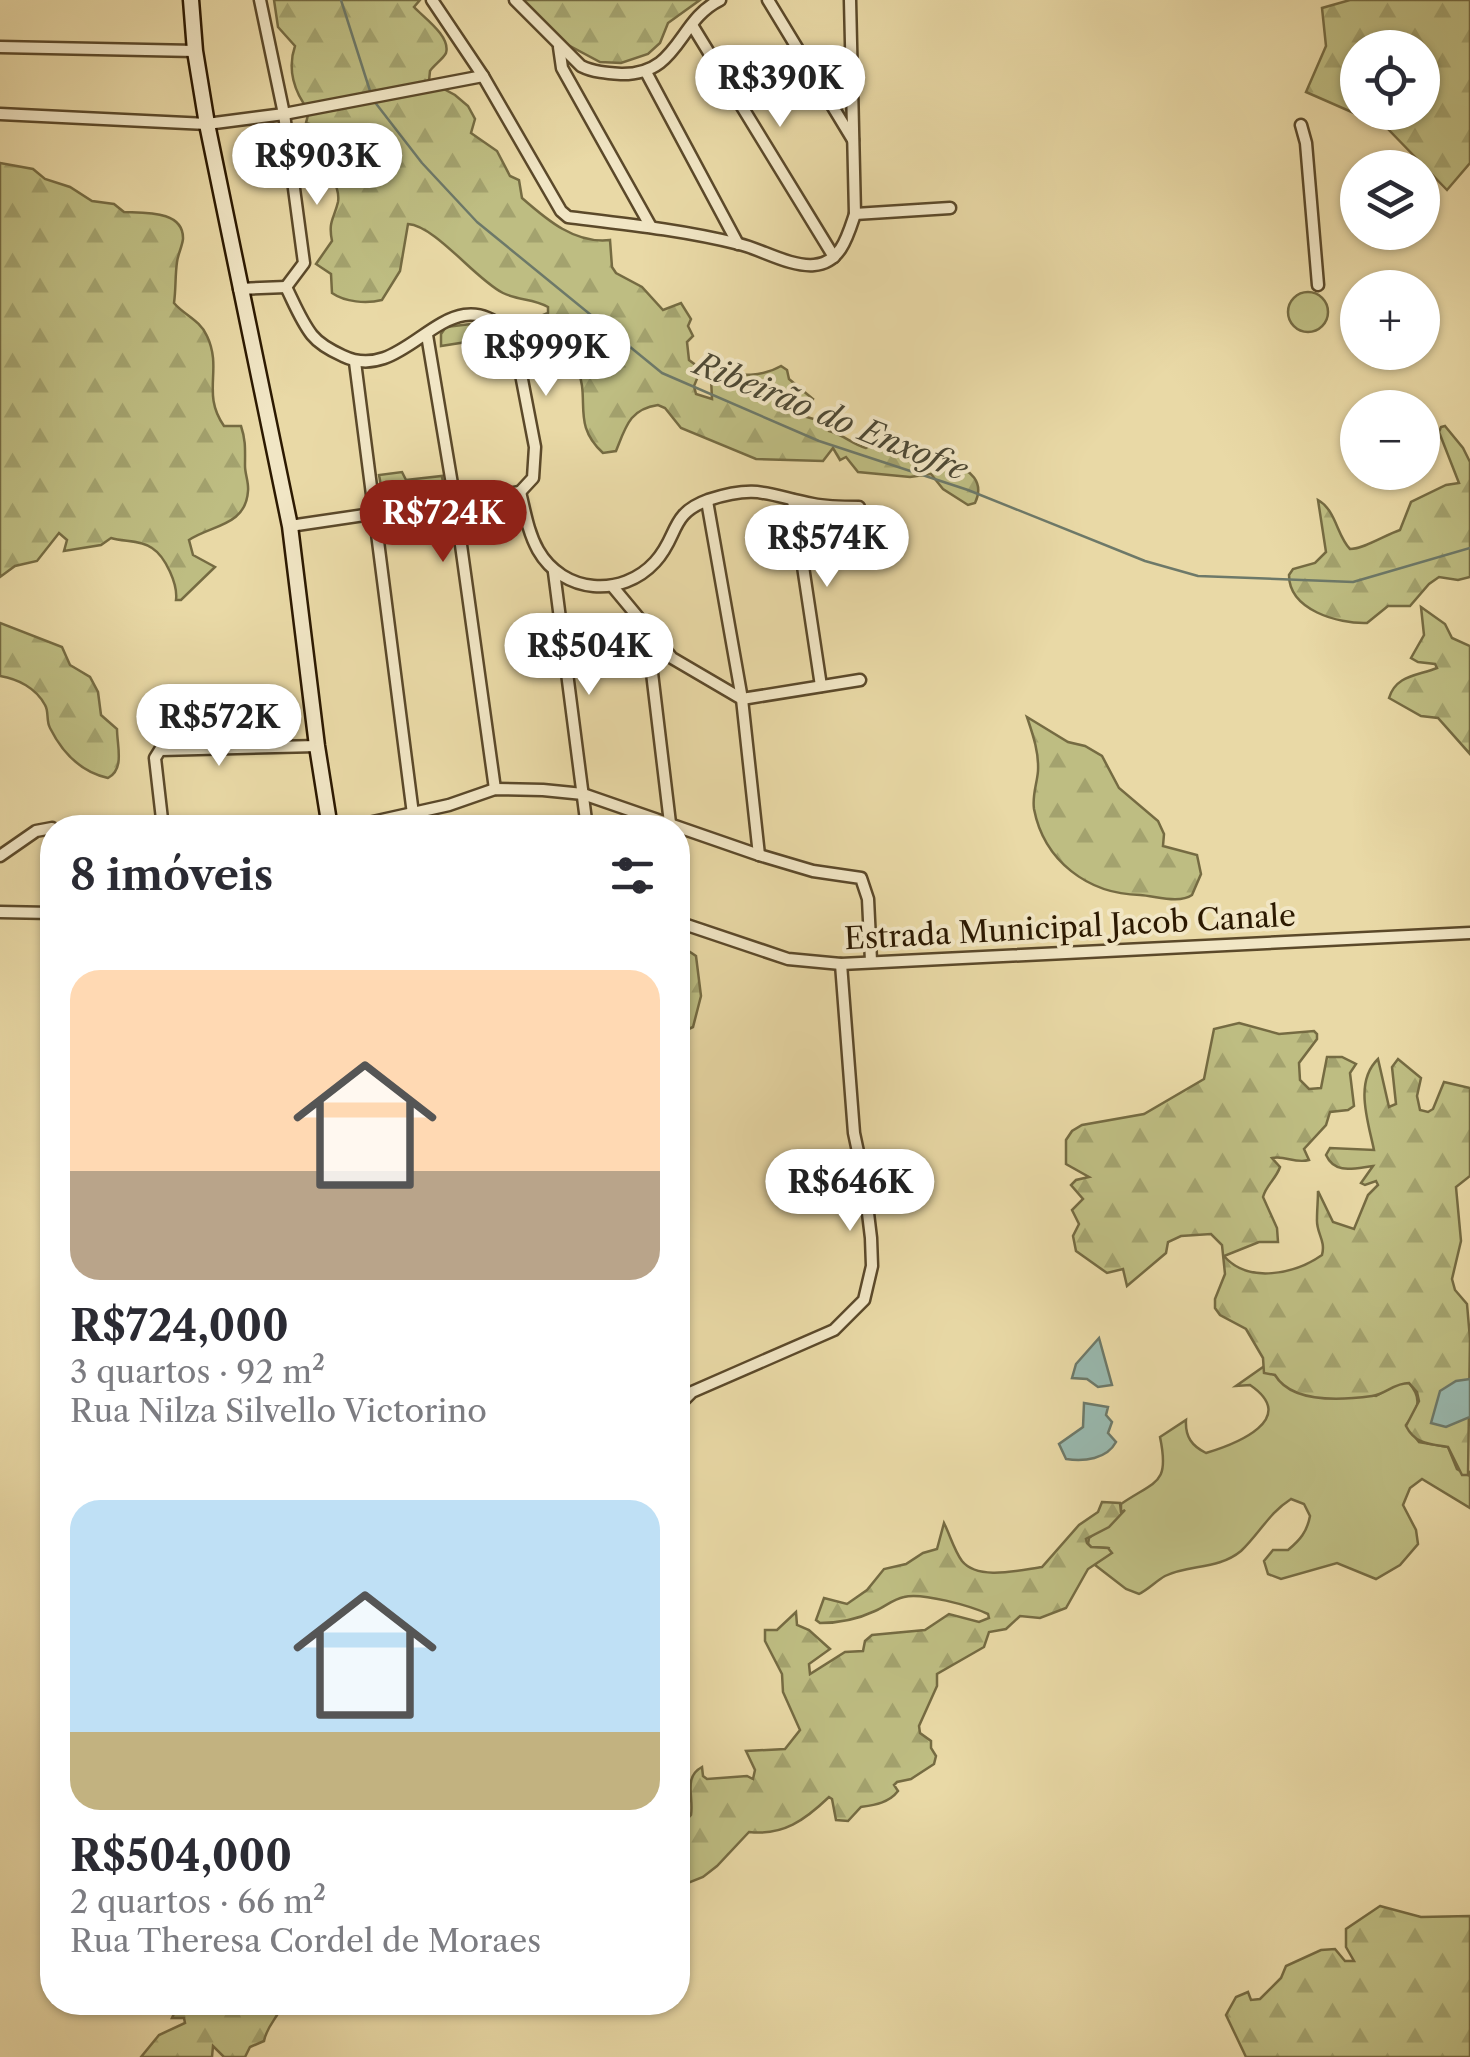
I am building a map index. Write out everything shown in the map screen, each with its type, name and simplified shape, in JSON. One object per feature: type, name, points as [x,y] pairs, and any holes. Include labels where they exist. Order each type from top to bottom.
[{"type":"street","points":[[190,0],[207,124],[290,526],[328,815]]},
{"type":"street","points":[[260,0],[284,114],[304,263],[286,287]]},
{"type":"street","points":[[432,0],[484,76],[568,217],[651,227],[738,244],[814,265],[834,257],[846,242],[855,214],[850,0]]},
{"type":"street","points":[[515,0],[559,47],[588,70],[612,73],[646,72],[671,55],[698,15],[720,0]]},
{"type":"street","points":[[768,0],[853,141]]},
{"type":"street","points":[[692,25],[834,257]]},
{"type":"street","points":[[559,47],[562,68],[651,227]]},
{"type":"street","points":[[0,48],[194,51]]},
{"type":"street","points":[[646,72],[738,244]]},
{"type":"street","points":[[0,114],[207,124],[284,114],[484,76]]},
{"type":"street","points":[[1301,125],[1306,143],[1318,284]]},
{"type":"street","points":[[855,214],[950,208]]},
{"type":"street","points":[[239,289],[286,287]]},
{"type":"street","points":[[286,287],[313,336],[354,362],[400,351],[448,318],[480,314],[502,326],[514,338],[536,468],[534,478],[520,492],[290,526]]},
{"type":"street","points":[[426,335],[495,789]]},
{"type":"street","points":[[354,362],[413,814]]},
{"type":"street","points":[[554,572],[585,585],[613,587],[652,566],[665,549],[679,517],[707,501],[737,492],[762,490],[818,506],[859,507]]},
{"type":"street","points":[[520,492],[529,532],[554,572],[585,815]]},
{"type":"street","points":[[793,500],[821,686]]},
{"type":"street","points":[[707,501],[742,699],[759,855]]},
{"type":"street","points":[[613,587],[672,658],[742,699],[860,680]]},
{"type":"street","points":[[646,631],[669,815]]},
{"type":"street","points":[[654,672],[672,658]]},
{"type":"street","points":[[162,815],[155,758],[160,750],[317,746]]},
{"type":"street","points":[[408,815],[495,789],[583,794],[646,815]]},
{"type":"street","points":[[0,856],[40,830]]},
{"type":"street","points":[[690,830],[814,871],[861,878],[868,899],[871,962]]},
{"type":"street","points":[[0,912],[40,913]]},
{"type":"street","name":"Estrada Municipal Jacob Canale","points":[[690,926],[788,959],[842,964],[1470,933]]},
{"type":"street","points":[[690,1394],[834,1330],[864,1300],[872,1266],[871,1238],[854,1133],[842,964]]},
{"type":"green space","points":[[274,0],[420,0],[414,7],[440,34],[446,47],[445,55],[430,71],[429,81],[468,106],[475,119],[471,133],[497,151],[510,176],[519,180],[522,198],[573,234],[610,240],[616,273],[642,287],[663,310],[681,303],[691,319],[689,360],[701,369],[694,386],[696,394],[712,399],[711,378],[720,369],[751,375],[781,366],[787,370],[789,379],[813,399],[803,416],[828,423],[829,431],[866,448],[871,445],[873,433],[878,432],[887,438],[886,446],[893,452],[951,462],[974,478],[978,489],[975,503],[968,505],[943,489],[931,474],[910,477],[858,472],[846,457],[840,460],[833,448],[823,461],[756,459],[681,428],[658,405],[635,415],[616,451],[603,453],[587,432],[577,367],[535,323],[536,318],[548,313],[548,307],[503,293],[419,227],[408,224],[400,271],[382,300],[356,301],[332,293],[331,274],[316,264],[332,241],[337,188],[313,150],[323,128],[306,123],[309,111],[299,96],[292,72],[295,46],[278,27]]},
{"type":"green space","points":[[517,0],[700,0],[668,23],[660,43],[648,54],[621,63],[600,62],[555,38]]},
{"type":"green space","points":[[1350,0],[1470,0],[1470,163],[1447,190],[1440,183],[1440,150],[1408,150],[1389,130],[1440,130],[1440,30],[1340,30],[1340,107],[1306,92],[1326,46],[1322,8]]},
{"type":"green space","points":[[0,163],[33,169],[45,179],[70,187],[92,201],[114,204],[124,212],[170,218],[182,230],[174,303],[207,336],[213,360],[214,403],[224,426],[241,426],[248,488],[246,503],[234,518],[189,540],[193,555],[215,567],[181,600],[176,600],[170,572],[157,552],[143,544],[111,538],[101,545],[64,551],[67,540],[59,533],[37,561],[15,566],[0,577]]},
{"type":"green space","points":[[1308,292],[1322,298],[1328,312],[1322,326],[1308,332],[1294,326],[1288,312],[1294,298]]},
{"type":"green space","points":[[488,322],[510,348],[476,352],[473,341],[441,346],[441,334],[446,327]]},
{"type":"green space","points":[[1445,426],[1470,462],[1470,577],[1439,577],[1410,606],[1388,606],[1367,623],[1343,621],[1306,606],[1291,587],[1289,575],[1293,569],[1315,563],[1326,552],[1318,500],[1329,510],[1350,549],[1400,530],[1411,502],[1459,483],[1440,435]]},
{"type":"green space","points":[[402,472],[406,480],[442,476],[443,483],[435,492],[388,498],[382,491],[379,475]]},
{"type":"green space","points":[[1421,607],[1445,624],[1452,638],[1470,646],[1470,754],[1438,718],[1421,716],[1389,698],[1402,681],[1437,668],[1435,664],[1411,658],[1424,635]]},
{"type":"green space","points":[[0,623],[62,647],[70,665],[90,677],[98,692],[101,715],[117,729],[117,769],[108,778],[81,766],[60,745],[50,728],[46,707],[32,689],[0,676]]},
{"type":"green space","points":[[1027,717],[1068,742],[1102,756],[1119,788],[1158,821],[1164,834],[1163,846],[1197,855],[1201,874],[1192,895],[1167,899],[1121,893],[1086,881],[1058,859],[1039,828],[1034,809],[1038,757]]},
{"type":"green space","points":[[690,952],[696,956],[701,996],[690,1028]]},
{"type":"green space","points":[[1239,1023],[1279,1034],[1314,1031],[1317,1039],[1299,1063],[1300,1080],[1309,1089],[1321,1088],[1327,1057],[1342,1057],[1356,1064],[1350,1073],[1354,1106],[1330,1112],[1326,1125],[1304,1149],[1309,1160],[1272,1158],[1280,1167],[1263,1197],[1277,1228],[1278,1242],[1259,1242],[1224,1256],[1246,1270],[1285,1271],[1322,1255],[1317,1224],[1318,1191],[1333,1222],[1354,1229],[1368,1195],[1378,1185],[1376,1181],[1361,1183],[1373,1166],[1340,1168],[1326,1155],[1330,1148],[1374,1150],[1365,1090],[1366,1079],[1378,1059],[1389,1107],[1396,1104],[1392,1067],[1398,1059],[1421,1078],[1417,1096],[1420,1110],[1433,1109],[1444,1082],[1470,1088],[1470,1176],[1456,1187],[1461,1241],[1452,1279],[1455,1290],[1467,1304],[1470,1339],[1468,1475],[1462,1475],[1448,1447],[1423,1442],[1406,1426],[1419,1401],[1409,1383],[1372,1396],[1319,1398],[1293,1391],[1275,1375],[1264,1373],[1263,1358],[1246,1329],[1215,1308],[1225,1274],[1222,1245],[1211,1234],[1181,1236],[1168,1242],[1166,1253],[1127,1286],[1123,1269],[1107,1273],[1076,1251],[1073,1236],[1079,1224],[1072,1210],[1083,1199],[1071,1185],[1089,1177],[1066,1164],[1066,1140],[1072,1131],[1082,1125],[1144,1114],[1204,1079],[1214,1029]]},
{"type":"green space","points":[[1263,1367],[1275,1375],[1376,1396],[1399,1383],[1409,1383],[1417,1404],[1406,1425],[1419,1442],[1448,1447],[1457,1469],[1468,1475],[1470,1471],[1470,1508],[1422,1479],[1410,1488],[1403,1505],[1416,1530],[1418,1544],[1400,1565],[1376,1579],[1337,1563],[1281,1579],[1268,1574],[1264,1561],[1273,1550],[1288,1550],[1296,1543],[1310,1516],[1304,1504],[1291,1499],[1232,1557],[1174,1572],[1139,1594],[1126,1589],[1095,1565],[1108,1548],[1091,1547],[1089,1538],[1121,1512],[1121,1504],[1157,1480],[1163,1464],[1160,1437],[1186,1420],[1190,1440],[1206,1453],[1258,1428],[1268,1409],[1264,1397],[1250,1385],[1236,1386]]},
{"type":"green space","points":[[1102,1502],[1120,1503],[1121,1512],[1125,1510],[1109,1527],[1086,1539],[1091,1547],[1108,1548],[1112,1553],[1088,1569],[1066,1608],[1040,1618],[1020,1616],[1006,1629],[989,1632],[984,1647],[937,1674],[937,1686],[919,1726],[920,1733],[931,1741],[936,1756],[934,1764],[911,1779],[897,1782],[894,1795],[881,1803],[861,1807],[848,1821],[836,1820],[829,1797],[793,1825],[749,1832],[717,1866],[690,1882],[691,1782],[696,1771],[702,1767],[707,1779],[753,1779],[755,1770],[746,1751],[785,1749],[800,1730],[783,1692],[782,1674],[765,1641],[765,1630],[777,1630],[796,1612],[797,1625],[809,1630],[830,1649],[809,1664],[810,1674],[845,1652],[863,1651],[865,1641],[872,1635],[925,1630],[949,1614],[979,1622],[989,1618],[988,1614],[922,1596],[896,1599],[855,1618],[827,1623],[816,1620],[824,1598],[847,1604],[867,1590],[884,1569],[906,1564],[937,1549],[944,1523],[959,1557],[969,1567],[1011,1572],[1042,1567],[1079,1525],[1098,1512]]},
{"type":"green space","points":[[1380,1906],[1421,1917],[1470,1916],[1470,2057],[1246,2057],[1226,2015],[1236,1997],[1248,1992],[1251,2000],[1260,1999],[1281,1978],[1286,1966],[1321,1950],[1335,1949],[1345,1961],[1354,1961],[1346,1947],[1346,1929]]},
{"type":"green space","points":[[277,2015],[264,2041],[250,2047],[245,2057],[224,2057],[213,2046],[212,2057],[141,2057],[159,2035],[185,2023],[184,2018],[172,2018]]},
{"type":"water","points":[[1099,1338],[1112,1385],[1098,1387],[1087,1379],[1072,1378],[1076,1364]]},
{"type":"water","points":[[1470,1379],[1470,1417],[1446,1427],[1431,1423],[1440,1391],[1456,1381]]},
{"type":"water","points":[[1084,1403],[1108,1407],[1106,1415],[1112,1422],[1108,1433],[1116,1442],[1094,1458],[1066,1459],[1059,1444],[1083,1427]]},
{"type":"waterway","name":"Ribeirão do Enxofre","points":[[341,0],[371,94]]},
{"type":"waterway","name":"Ribeirão do Enxofre","points":[[374,101],[422,163],[477,222],[662,373],[819,441],[968,490],[1145,561],[1198,576],[1353,582],[1470,548]]}]
